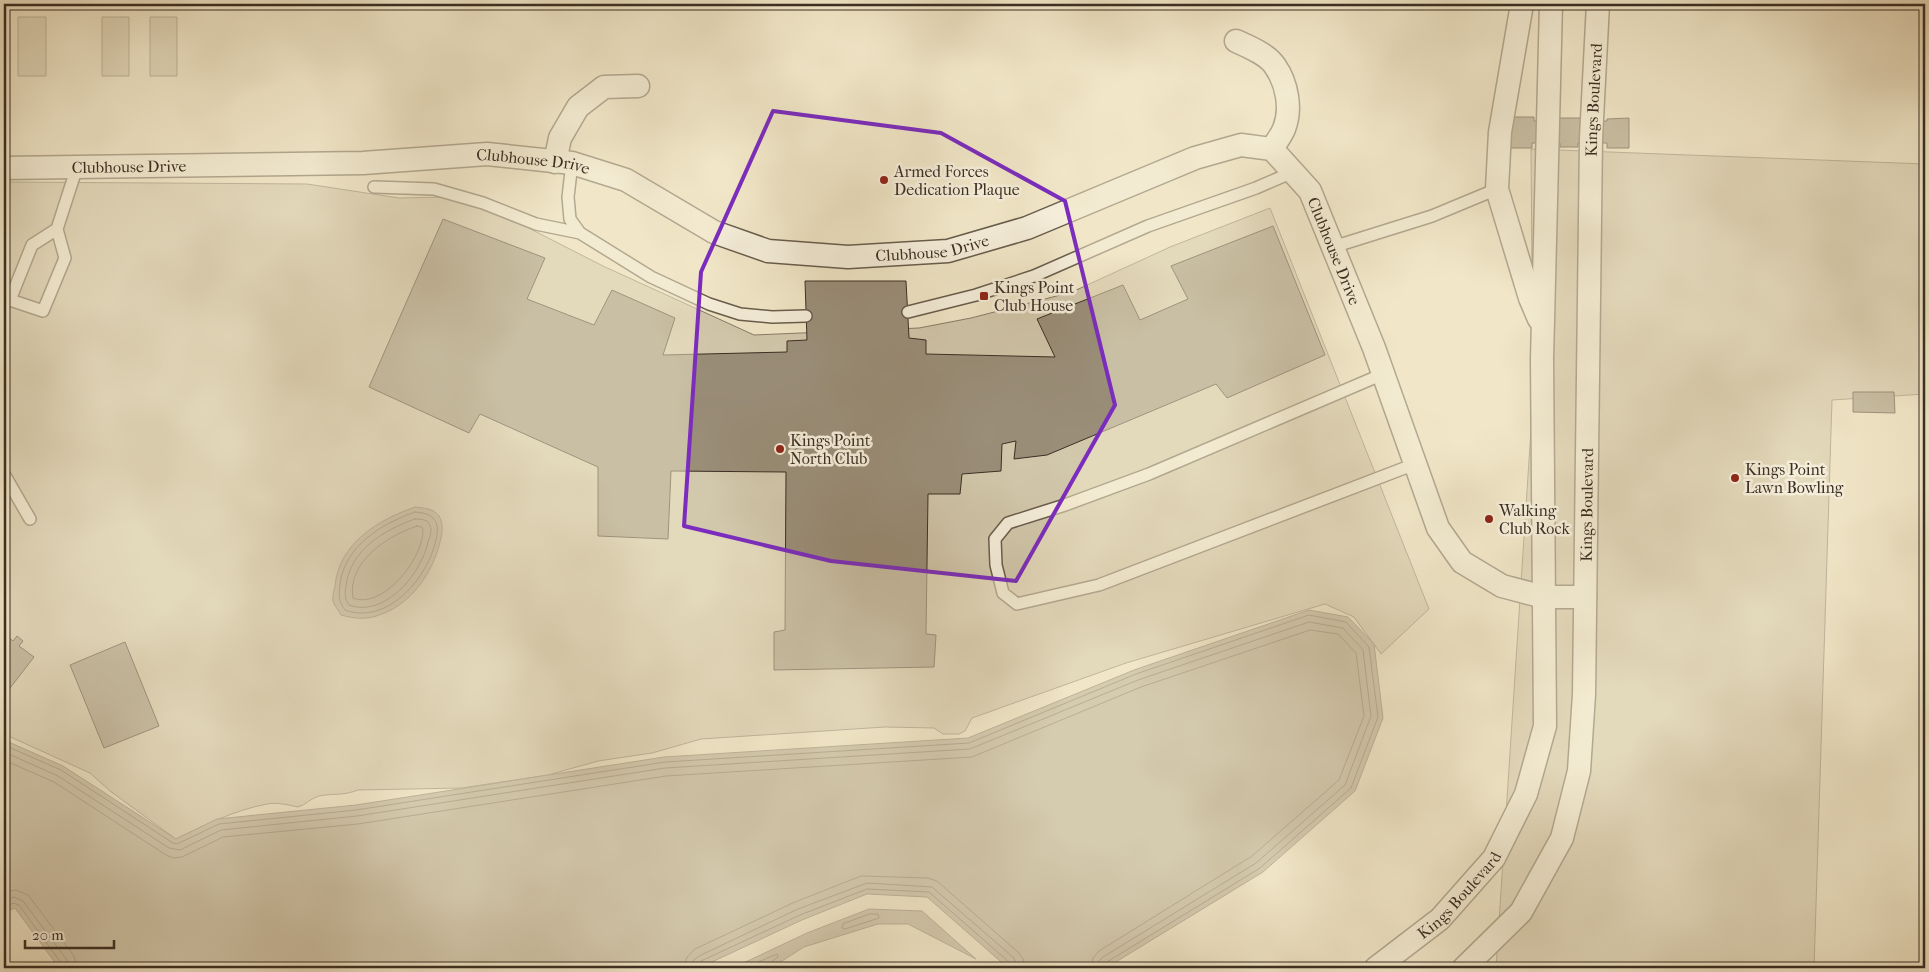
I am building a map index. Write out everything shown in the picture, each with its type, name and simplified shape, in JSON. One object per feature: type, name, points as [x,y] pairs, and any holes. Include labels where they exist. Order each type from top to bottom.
[{"type":"street","name":"Kings Boulevard","points":[[1522,4],[1500,132],[1497,189],[1530,298],[1543,327]]},
{"type":"street","name":"Kings Boulevard","points":[[1376,968],[1440,919],[1494,858],[1526,794],[1545,726],[1543,327],[1551,4]]},
{"type":"street","name":"Kings Boulevard","points":[[1464,968],[1521,912],[1562,838],[1579,771],[1584,694],[1586,597],[1591,138],[1598,4]]},
{"type":"street","points":[[1236,40],[1252,48],[1274,64],[1285,85],[1288,110],[1284,128],[1272,149]]},
{"type":"street","points":[[563,162],[560,138],[578,107],[604,87],[638,86]]},
{"type":"street","name":"Clubhouse Drive","points":[[4,168],[363,164],[487,154],[563,162],[626,180],[714,232],[768,251],[848,258],[948,251],[1027,228],[1195,158],[1241,145],[1272,149],[1310,191],[1383,374],[1438,528],[1462,562],[1502,586],[1544,597],[1586,597]]},
{"type":"lane","points":[[563,162],[570,219],[580,234]]},
{"type":"lane","points":[[56,229],[32,245],[10,300],[43,311],[65,258],[56,229],[77,167]]},
{"type":"lane","points":[[908,312],[976,295],[1034,276],[1148,226],[1256,188],[1293,172]]},
{"type":"lane","points":[[374,187],[434,189],[483,203],[536,224],[580,234],[652,277],[709,304],[740,314],[772,317],[806,316]]},
{"type":"lane","points":[[1333,247],[1432,216],[1497,189]]},
{"type":"lane","points":[[1383,374],[1149,474],[1065,505],[1008,523],[995,539],[996,565],[1003,594],[1017,604],[1099,585],[1415,464]]},
{"type":"lane","points":[[4,474],[30,519]]},
{"type":"highlighted area","points":[[773,111],[941,133],[1065,201],[1115,405],[1016,581],[831,561],[684,526],[701,272]]},
{"type":"shaded area","points":[[18,17],[46,17],[46,76],[18,76]]},
{"type":"shaded area","points":[[102,17],[129,17],[129,76],[102,76]]},
{"type":"shaded area","points":[[150,17],[177,17],[177,76],[150,76]]},
{"type":"shaded area","points":[[1531,149],[1925,164],[1925,394],[1832,400],[1814,968],[1496,968],[1533,399]]},
{"type":"shaded area","points":[[4,182],[307,184],[399,198],[445,197],[513,220],[603,266],[754,335],[919,328],[971,318],[1072,292],[1170,247],[1270,208],[1429,609],[1381,654],[1354,617],[1325,604],[1126,663],[972,718],[965,731],[959,734],[943,734],[934,728],[885,727],[701,739],[652,753],[598,761],[548,775],[462,788],[358,790],[319,796],[298,807],[271,803],[232,814],[176,839],[110,791],[90,773],[4,734]]},
{"type":"water","points":[[415,507],[434,511],[441,519],[442,526],[437,553],[420,585],[403,602],[382,614],[362,618],[341,615],[333,598],[338,571],[344,557],[352,546],[374,526]]},
{"type":"water","points":[[1309,610],[1348,617],[1374,644],[1383,718],[1355,791],[1263,872],[1106,968],[1008,968],[927,897],[867,894],[802,920],[699,968],[59,968],[15,908],[4,913],[4,740],[63,766],[176,839],[217,819],[356,805],[664,757],[968,738],[1134,670]]},
{"type":"water","points":[[869,909],[922,911],[976,959],[908,924],[878,924],[804,947],[771,968],[733,968],[807,933]]},
{"type":"building","points":[[1510,117],[1534,117],[1534,121],[1582,118],[1582,121],[1607,121],[1607,119],[1629,118],[1629,148],[1607,148],[1607,143],[1578,143],[1578,147],[1560,147],[1560,143],[1532,143],[1532,148],[1510,148]]},
{"type":"building","name":"Kings Point North Club","points":[[443,219],[545,258],[527,299],[594,325],[612,290],[675,318],[663,355],[787,352],[787,341],[807,340],[805,281],[906,281],[909,338],[926,340],[926,354],[1055,357],[1037,319],[1123,285],[1140,320],[1188,299],[1171,266],[1273,226],[1325,355],[1227,398],[1216,384],[1047,455],[1014,459],[1016,441],[1002,444],[1001,471],[962,474],[960,494],[928,494],[926,634],[936,635],[934,667],[774,670],[774,632],[785,630],[786,472],[671,471],[668,539],[598,536],[598,467],[480,414],[469,433],[369,387]]},
{"type":"building","points":[[1922,387],[1925,387],[1925,402],[1923,402]]},
{"type":"building","points":[[1853,392],[1894,392],[1895,413],[1853,412]]},
{"type":"building","points":[[4,634],[13,641],[17,636],[23,641],[19,646],[34,657],[4,696]]},
{"type":"building","points":[[125,642],[159,726],[104,748],[70,665]]},
{"type":"place","name":"Armed Forces Dedication Plaque","points":[[884,180]]},
{"type":"place","name":"Kings Point Club House","points":[[984,296]]},
{"type":"place","name":"Kings Point North Club","points":[[780,449]]},
{"type":"place","name":"Kings Point Lawn Bowling","points":[[1735,478]]},
{"type":"place","name":"Walking Club Rock","points":[[1489,519]]}]
